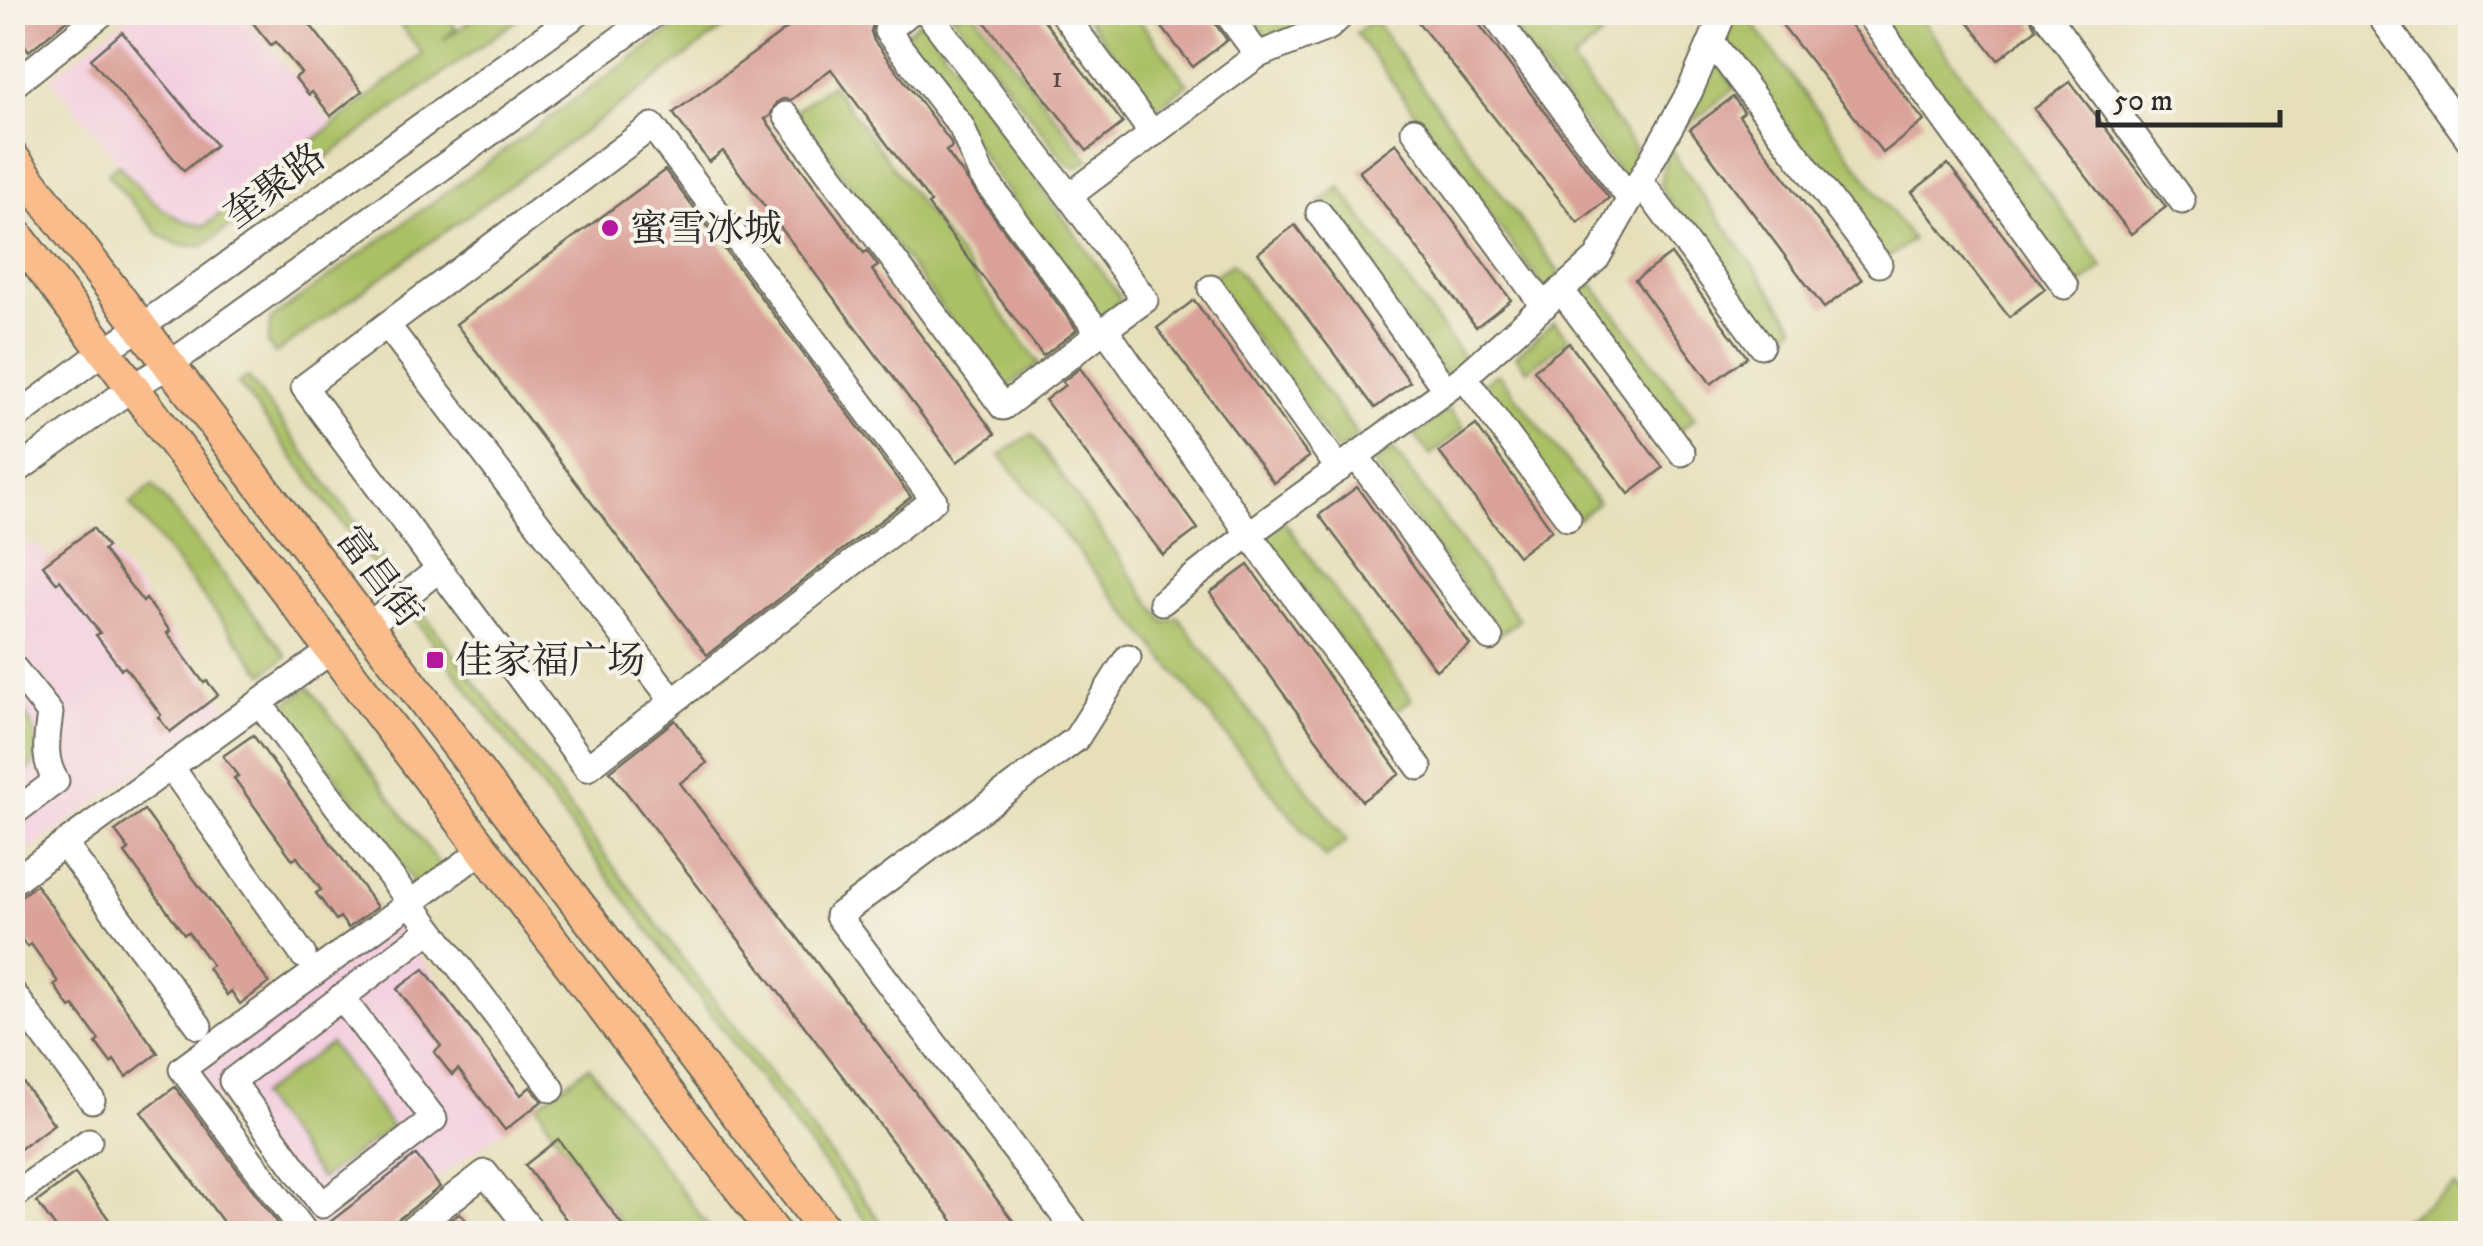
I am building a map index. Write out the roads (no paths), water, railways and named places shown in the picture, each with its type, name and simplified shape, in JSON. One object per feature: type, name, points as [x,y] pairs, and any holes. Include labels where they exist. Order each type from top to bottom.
[{"type":"main road","name":"富昌街","points":[[12,157],[828,1234]]},
{"type":"main road","points":[[12,229],[775,1234]]},
{"type":"street","points":[[12,86],[104,12]]},
{"type":"street","name":"奎聚路","points":[[12,420],[580,12]]},
{"type":"street","points":[[12,474],[657,12]]},
{"type":"street","points":[[910,12],[887,31],[960,126],[981,174],[1102,331],[1420,768]]},
{"type":"street","points":[[786,115],[1002,408],[1145,300],[927,12]]},
{"type":"street","points":[[1062,12],[1153,134]]},
{"type":"street","points":[[1226,12],[1258,55]]},
{"type":"street","points":[[1069,196],[1258,55],[1329,27],[1345,12]]},
{"type":"street","points":[[1492,12],[1761,345]]},
{"type":"street","points":[[1867,12],[2065,286]]},
{"type":"street","points":[[2044,12],[2182,201]]},
{"type":"street","points":[[2377,12],[2470,141]]},
{"type":"street","points":[[1162,602],[1455,383],[1597,258],[1689,93],[1718,22]]},
{"type":"street","points":[[1718,22],[1879,264]]},
{"type":"street","points":[[652,126],[934,500],[587,768],[304,387],[386,324],[652,126]]},
{"type":"street","points":[[1414,130],[1682,454]]},
{"type":"street","points":[[1319,213],[1568,518]]},
{"type":"street","points":[[1211,288],[1490,638]]},
{"type":"street","points":[[386,324],[673,701]]},
{"type":"street","points":[[368,626],[440,569]]},
{"type":"street","points":[[12,882],[332,650]]},
{"type":"street","points":[[1078,1234],[838,916],[1076,739],[1128,657]]},
{"type":"street","points":[[12,666],[50,714],[46,757],[56,781],[12,814]]},
{"type":"street","points":[[259,704],[552,1090]]},
{"type":"street","points":[[171,768],[303,955]]},
{"type":"street","points":[[64,844],[199,1026]]},
{"type":"street","points":[[306,1234],[182,1068],[484,850]]},
{"type":"street","points":[[342,997],[434,1119],[322,1205],[232,1081],[342,997],[430,930]]},
{"type":"street","points":[[12,992],[92,1100]]},
{"type":"street","points":[[12,1197],[90,1141]]},
{"type":"street","points":[[406,1234],[485,1173],[534,1234]]},
{"type":"place","name":"蜜雪冰城","points":[[610,228]]},
{"type":"place","name":"佳家福广场","points":[[435,660]]}]
